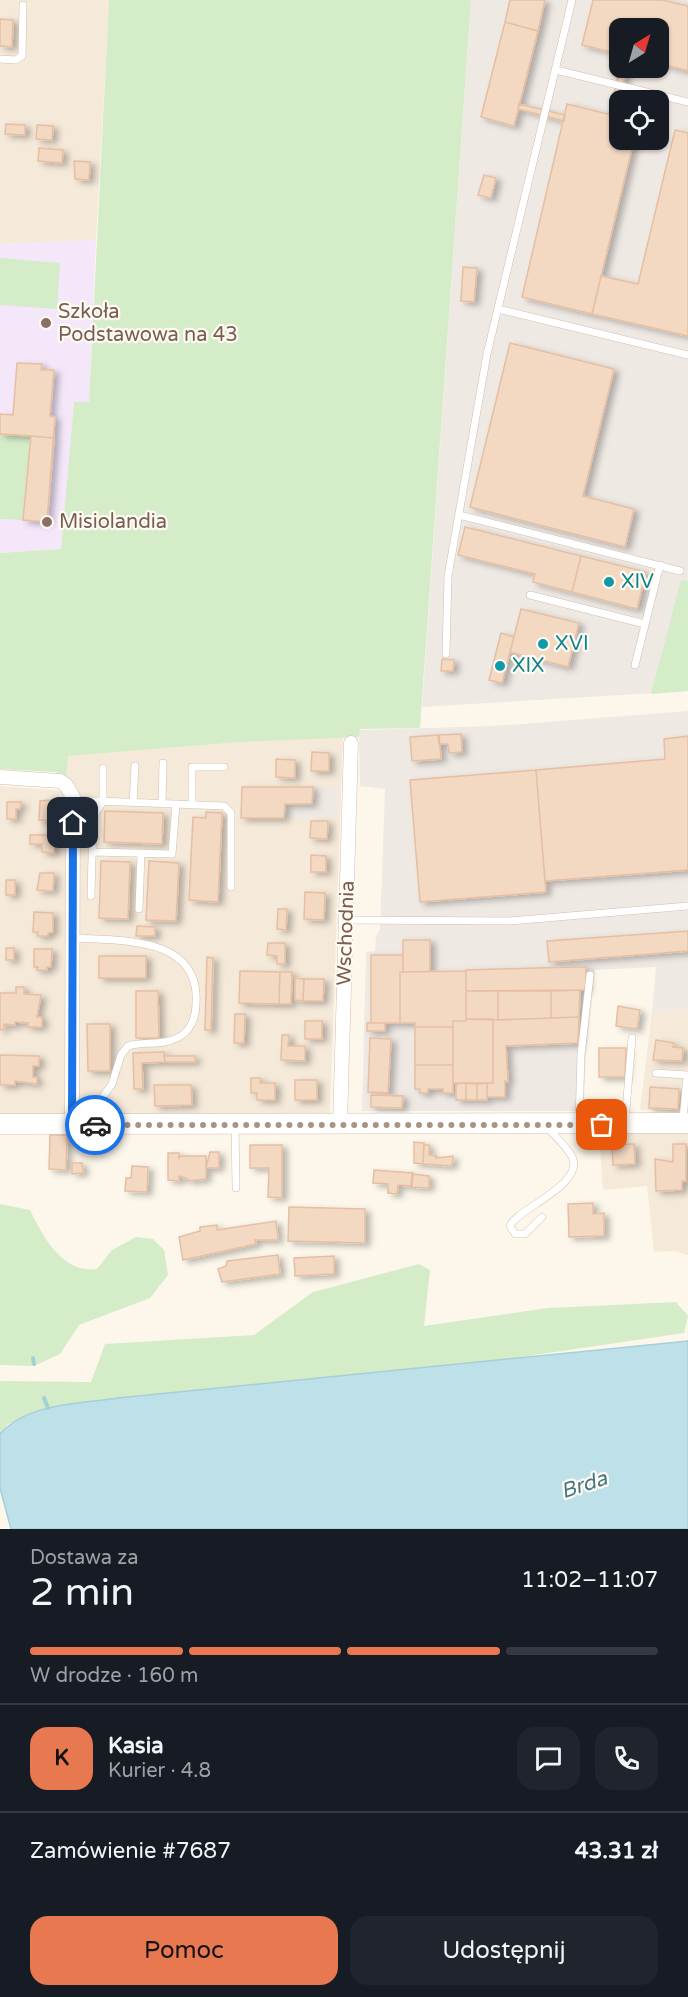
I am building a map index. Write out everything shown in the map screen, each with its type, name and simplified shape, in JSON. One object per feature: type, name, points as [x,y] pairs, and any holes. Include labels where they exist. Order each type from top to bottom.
[{"type":"street","name":"Wschodnia","points":[[340,1124],[351,743]]},
{"type":"street","points":[[0,777],[60,781],[71,793],[73,800],[77,1125]]},
{"type":"street","points":[[0,1124],[579,1125],[685,1123]]},
{"type":"lane","points":[[446,654],[448,576],[487,354],[573,0]]},
{"type":"lane","points":[[0,59],[16,60],[22,56],[24,5]]},
{"type":"lane","points":[[556,70],[688,102]]},
{"type":"lane","points":[[498,309],[688,355]]},
{"type":"lane","points":[[459,515],[680,571]]},
{"type":"lane","points":[[635,665],[660,566]]},
{"type":"lane","points":[[530,595],[645,624]]},
{"type":"lane","points":[[162,804],[164,763]]},
{"type":"lane","points":[[133,803],[135,766]]},
{"type":"lane","points":[[192,805],[192,767],[224,767]]},
{"type":"lane","points":[[91,897],[93,818],[103,801],[103,768]]},
{"type":"lane","points":[[73,800],[224,806],[231,813],[231,887]]},
{"type":"lane","points":[[92,852],[172,854],[176,804]]},
{"type":"lane","points":[[139,909],[141,853]]},
{"type":"lane","points":[[346,920],[510,921],[688,906]]},
{"type":"lane","points":[[73,938],[149,942],[165,948],[190,975],[195,986],[196,1004],[193,1022],[177,1038],[128,1046],[121,1055],[112,1084],[77,1125]]},
{"type":"lane","points":[[579,1125],[581,1055],[590,975]]},
{"type":"lane","points":[[624,1124],[632,1038]]},
{"type":"lane","points":[[656,1073],[687,1075],[685,1123]]},
{"type":"lane","points":[[235,1124],[236,1188]]},
{"type":"lane","points":[[542,1217],[525,1234],[515,1234],[511,1230],[511,1221],[514,1216],[541,1202],[573,1170],[574,1161],[569,1152],[555,1140],[546,1125]]},
{"type":"shaded area","points":[[0,0],[109,0],[96,240],[0,244]]},
{"type":"shaded area","points":[[471,0],[688,0],[688,691],[422,707]]},
{"type":"shaded area","name":"Szkoła Podstawowa na 43","points":[[96,240],[89,402],[74,402],[61,549],[0,553],[0,244]]},
{"type":"shaded area","points":[[688,711],[688,1009],[652,1012],[656,967],[595,970],[585,1069],[584,1111],[362,1111],[366,952],[375,951],[376,936],[380,929],[385,789],[360,786],[359,730],[494,726]]},
{"type":"shaded area","points":[[343,737],[330,1115],[0,1114],[0,786],[65,791],[67,756],[241,742]]},
{"type":"shaded area","points":[[242,787],[339,787],[338,818],[241,818]]},
{"type":"shaded area","points":[[688,1009],[688,1106],[677,1112],[640,1110],[652,1012]]},
{"type":"shaded area","points":[[688,1131],[688,1255],[674,1251],[654,1252],[647,1186],[603,1190],[599,1133]]},
{"type":"green space","points":[[109,0],[471,0],[420,728],[360,729],[359,737],[241,742],[68,756],[66,777],[56,772],[0,769],[0,553],[61,549],[74,402],[89,402]]},
{"type":"green space","points":[[0,258],[60,263],[57,309],[0,305]]},
{"type":"green space","points":[[0,434],[31,436],[23,520],[0,519]]},
{"type":"green space","points":[[681,580],[688,581],[688,691],[651,694]]},
{"type":"green space","points":[[0,1204],[30,1210],[48,1242],[64,1260],[74,1266],[97,1269],[112,1250],[136,1237],[153,1239],[164,1250],[168,1275],[150,1298],[79,1325],[60,1354],[34,1366],[0,1365]]},
{"type":"green space","points":[[419,1264],[430,1270],[424,1326],[548,1308],[676,1302],[688,1316],[684,1333],[501,1360],[118,1398],[48,1408],[8,1424],[0,1434],[0,1381],[91,1382],[105,1344],[254,1335],[313,1292]]},
{"type":"water","name":"Brda","points":[[688,1341],[688,1529],[11,1529],[0,1488],[0,1434],[24,1416],[55,1407],[118,1398]]},
{"type":"building","points":[[510,0],[545,0],[538,31],[505,22]]},
{"type":"building","points":[[593,0],[662,0],[688,6],[688,71],[669,66],[669,18],[609,18],[609,51],[582,45]]},
{"type":"building","points":[[0,19],[13,20],[12,47],[0,46]]},
{"type":"building","points":[[505,22],[538,31],[514,126],[481,117]]},
{"type":"building","points":[[618,78],[625,78],[622,90],[615,90]]},
{"type":"building","points":[[519,104],[565,115],[564,121],[518,109]]},
{"type":"building","points":[[567,104],[609,114],[609,150],[632,150],[592,314],[522,297]]},
{"type":"building","points":[[6,124],[25,125],[25,135],[5,134]]},
{"type":"building","points":[[37,125],[53,126],[52,140],[36,139]]},
{"type":"building","points":[[675,130],[688,133],[688,336],[592,314],[601,276],[638,284]]},
{"type":"building","points":[[39,148],[63,150],[62,163],[38,161]]},
{"type":"building","points":[[74,161],[90,162],[89,180],[75,179]]},
{"type":"building","points":[[484,175],[496,178],[491,198],[478,195]]},
{"type":"building","points":[[463,267],[477,268],[474,302],[461,301]]},
{"type":"building","points":[[510,343],[614,369],[583,496],[634,509],[625,547],[470,507]]},
{"type":"building","points":[[17,363],[42,364],[41,370],[54,370],[50,416],[55,417],[47,522],[23,520],[31,436],[0,434],[0,414],[13,415]]},
{"type":"building","name":"Misiolandia","points":[[31,436],[54,438],[47,522],[23,520]]},
{"type":"building","points":[[465,527],[581,556],[572,592],[533,582],[535,574],[458,555]]},
{"type":"building","name":"XIV","points":[[581,556],[646,572],[637,609],[572,592]]},
{"type":"building","name":"XVI","points":[[521,609],[579,623],[568,667],[510,652]]},
{"type":"building","name":"XIX","points":[[501,633],[514,637],[502,683],[489,680]]},
{"type":"building","points":[[442,659],[454,660],[453,671],[441,671]]},
{"type":"building","points":[[461,734],[462,752],[449,753],[448,744],[439,744],[438,735]]},
{"type":"building","points":[[439,735],[441,759],[412,761],[410,737]]},
{"type":"building","points":[[688,736],[688,870],[545,881],[536,770],[665,759],[664,739]]},
{"type":"building","points":[[312,752],[329,753],[329,771],[311,771]]},
{"type":"building","points":[[276,759],[295,760],[295,778],[276,777]]},
{"type":"building","points":[[536,770],[546,892],[420,902],[410,780]]},
{"type":"building","points":[[242,787],[313,787],[312,804],[285,804],[284,818],[241,818]]},
{"type":"building","points":[[40,801],[55,802],[55,821],[39,820]]},
{"type":"building","points":[[7,802],[21,802],[20,809],[16,809],[16,819],[7,819]]},
{"type":"building","points":[[105,811],[163,813],[162,844],[104,842]]},
{"type":"building","points":[[206,812],[222,813],[218,902],[189,900],[193,817],[206,818]]},
{"type":"building","points":[[311,821],[328,821],[327,839],[310,838]]},
{"type":"building","points":[[30,835],[54,835],[54,853],[42,852],[42,844],[30,844]]},
{"type":"building","points":[[311,855],[326,856],[326,872],[311,872]]},
{"type":"building","points":[[101,861],[130,862],[128,919],[99,918]]},
{"type":"building","points":[[149,861],[179,863],[176,921],[146,920]]},
{"type":"building","points":[[40,873],[54,873],[53,891],[37,890]]},
{"type":"building","points":[[6,880],[15,880],[15,895],[6,895]]},
{"type":"building","points":[[305,892],[325,893],[324,920],[304,919]]},
{"type":"building","points":[[278,909],[287,909],[286,930],[277,929]]},
{"type":"building","points":[[34,912],[53,913],[53,932],[48,933],[48,936],[38,936],[38,932],[33,932]]},
{"type":"building","points":[[137,926],[155,927],[155,936],[136,936]]},
{"type":"building","points":[[688,931],[688,951],[549,962],[547,941]]},
{"type":"building","points":[[403,940],[430,940],[430,972],[403,972]]},
{"type":"building","points":[[268,943],[285,943],[285,964],[277,964],[277,956],[267,955]]},
{"type":"building","points":[[6,948],[14,948],[14,960],[6,960]]},
{"type":"building","points":[[34,949],[52,949],[51,967],[47,967],[47,970],[37,970],[38,967],[34,967]]},
{"type":"building","points":[[371,955],[403,955],[403,972],[400,972],[400,1023],[371,1023]]},
{"type":"building","points":[[99,956],[146,956],[146,978],[99,978]]},
{"type":"building","points":[[207,957],[213,958],[211,1030],[205,1030]]},
{"type":"building","points":[[586,967],[586,990],[466,991],[466,970]]},
{"type":"building","points":[[240,971],[280,972],[279,1004],[239,1003]]},
{"type":"building","points":[[466,971],[466,1021],[453,1021],[453,1027],[415,1027],[415,1023],[400,1023],[400,972]]},
{"type":"building","points":[[280,972],[292,972],[291,1004],[279,1004]]},
{"type":"building","points":[[295,978],[304,979],[303,1001],[295,1000]]},
{"type":"building","points":[[304,979],[324,979],[323,1001],[303,1001]]},
{"type":"building","points":[[16,987],[24,987],[24,994],[41,995],[37,1017],[42,1017],[42,1027],[28,1027],[28,1023],[15,1022],[15,1025],[4,1024],[3,1030],[0,1030],[0,993],[16,993]]},
{"type":"building","points":[[580,990],[579,1017],[551,1018],[551,991]]},
{"type":"building","points":[[136,991],[158,991],[159,1038],[136,1038]]},
{"type":"building","points":[[466,991],[498,991],[498,1020],[466,1019]]},
{"type":"building","points":[[498,991],[551,991],[551,1018],[498,1020]]},
{"type":"building","points":[[618,1006],[640,1010],[637,1029],[616,1026]]},
{"type":"building","points":[[235,1014],[245,1014],[244,1043],[234,1043]]},
{"type":"building","points":[[579,1017],[578,1043],[506,1046],[508,1082],[505,1081],[505,1097],[487,1097],[487,1083],[493,1083],[493,1020]]},
{"type":"building","points":[[466,1019],[493,1019],[493,1083],[453,1083],[453,1021],[466,1021]]},
{"type":"building","points":[[305,1021],[322,1021],[322,1039],[305,1039]]},
{"type":"building","points":[[367,1023],[385,1023],[385,1031],[367,1031]]},
{"type":"building","points":[[87,1024],[110,1024],[110,1071],[88,1071]]},
{"type":"building","points":[[415,1027],[453,1027],[453,1065],[415,1065]]},
{"type":"building","points":[[282,1035],[289,1035],[288,1046],[305,1046],[305,1061],[281,1060]]},
{"type":"building","points":[[370,1038],[391,1039],[388,1093],[368,1092]]},
{"type":"building","points":[[656,1040],[674,1043],[673,1047],[683,1048],[682,1061],[653,1060]]},
{"type":"building","points":[[599,1048],[626,1048],[625,1077],[599,1077]]},
{"type":"building","points":[[164,1052],[165,1062],[142,1063],[143,1089],[134,1089],[133,1053]]},
{"type":"building","points":[[0,1055],[39,1056],[39,1066],[33,1066],[33,1077],[37,1077],[37,1084],[15,1081],[15,1085],[0,1085]]},
{"type":"building","points":[[164,1056],[195,1056],[195,1062],[165,1062]]},
{"type":"building","points":[[415,1065],[453,1065],[453,1093],[443,1093],[443,1089],[428,1089],[428,1093],[420,1093],[420,1089],[415,1089]]},
{"type":"building","points":[[251,1078],[260,1078],[260,1083],[275,1083],[275,1100],[257,1100],[257,1093],[251,1093]]},
{"type":"building","points":[[295,1080],[317,1080],[317,1100],[295,1100]]},
{"type":"building","points":[[466,1083],[477,1084],[477,1100],[466,1100]]},
{"type":"building","points":[[466,1083],[466,1100],[456,1100],[456,1084]]},
{"type":"building","points":[[487,1083],[487,1100],[477,1100],[477,1084]]},
{"type":"building","points":[[154,1085],[191,1085],[192,1105],[155,1106]]},
{"type":"building","points":[[650,1087],[679,1089],[678,1109],[649,1108]]},
{"type":"building","points":[[371,1095],[403,1096],[402,1108],[371,1107]]},
{"type":"building","points":[[50,1135],[67,1135],[66,1170],[49,1169]]},
{"type":"building","points":[[414,1142],[424,1143],[423,1164],[414,1163]]},
{"type":"building","points":[[634,1144],[635,1164],[613,1165],[612,1145]]},
{"type":"building","points":[[673,1144],[686,1144],[686,1181],[682,1181],[682,1190],[656,1191],[655,1159],[673,1162]]},
{"type":"building","points":[[250,1145],[282,1145],[282,1198],[268,1197],[269,1168],[250,1168]]},
{"type":"building","points":[[424,1145],[429,1145],[429,1155],[436,1156],[436,1158],[453,1156],[452,1166],[423,1164]]},
{"type":"building","points":[[210,1152],[219,1152],[219,1168],[206,1168]]},
{"type":"building","points":[[168,1153],[179,1153],[179,1158],[181,1156],[206,1156],[206,1179],[188,1181],[179,1176],[179,1181],[168,1180]]},
{"type":"building","points":[[72,1163],[82,1163],[83,1173],[72,1174]]},
{"type":"building","points":[[132,1166],[148,1167],[147,1192],[125,1191],[126,1178],[131,1178]]},
{"type":"building","points":[[374,1170],[413,1173],[412,1186],[398,1185],[397,1194],[388,1193],[388,1184],[373,1183]]},
{"type":"building","points":[[412,1174],[429,1176],[429,1188],[411,1187]]},
{"type":"building","points":[[593,1203],[593,1214],[604,1213],[604,1236],[569,1237],[568,1204]]},
{"type":"building","points":[[289,1207],[365,1209],[365,1243],[288,1241]]},
{"type":"building","points":[[276,1221],[278,1240],[255,1240],[256,1244],[183,1260],[179,1237],[200,1231],[200,1227],[217,1225],[217,1230]]},
{"type":"building","points":[[278,1255],[280,1274],[222,1282],[218,1269],[226,1266],[227,1261]]},
{"type":"building","points":[[334,1256],[334,1274],[295,1276],[294,1258]]},
{"type":"waterway","points":[[33,1358],[34,1364]]},
{"type":"waterway","points":[[44,1398],[48,1408]]},
{"type":"way so far","points":[[95,1125],[602,1125]]},
{"type":"place","name":"Szkoła Podstawowa na 43","points":[[46,323]]},
{"type":"place","name":"Misiolandia","points":[[47,522]]},
{"type":"place","name":"XIV","points":[[609,582]]},
{"type":"place","name":"XVI","points":[[543,644]]},
{"type":"place","name":"XIX","points":[[500,666]]},
{"type":"route","points":[[73,823],[72,1125],[95,1125]]}]
